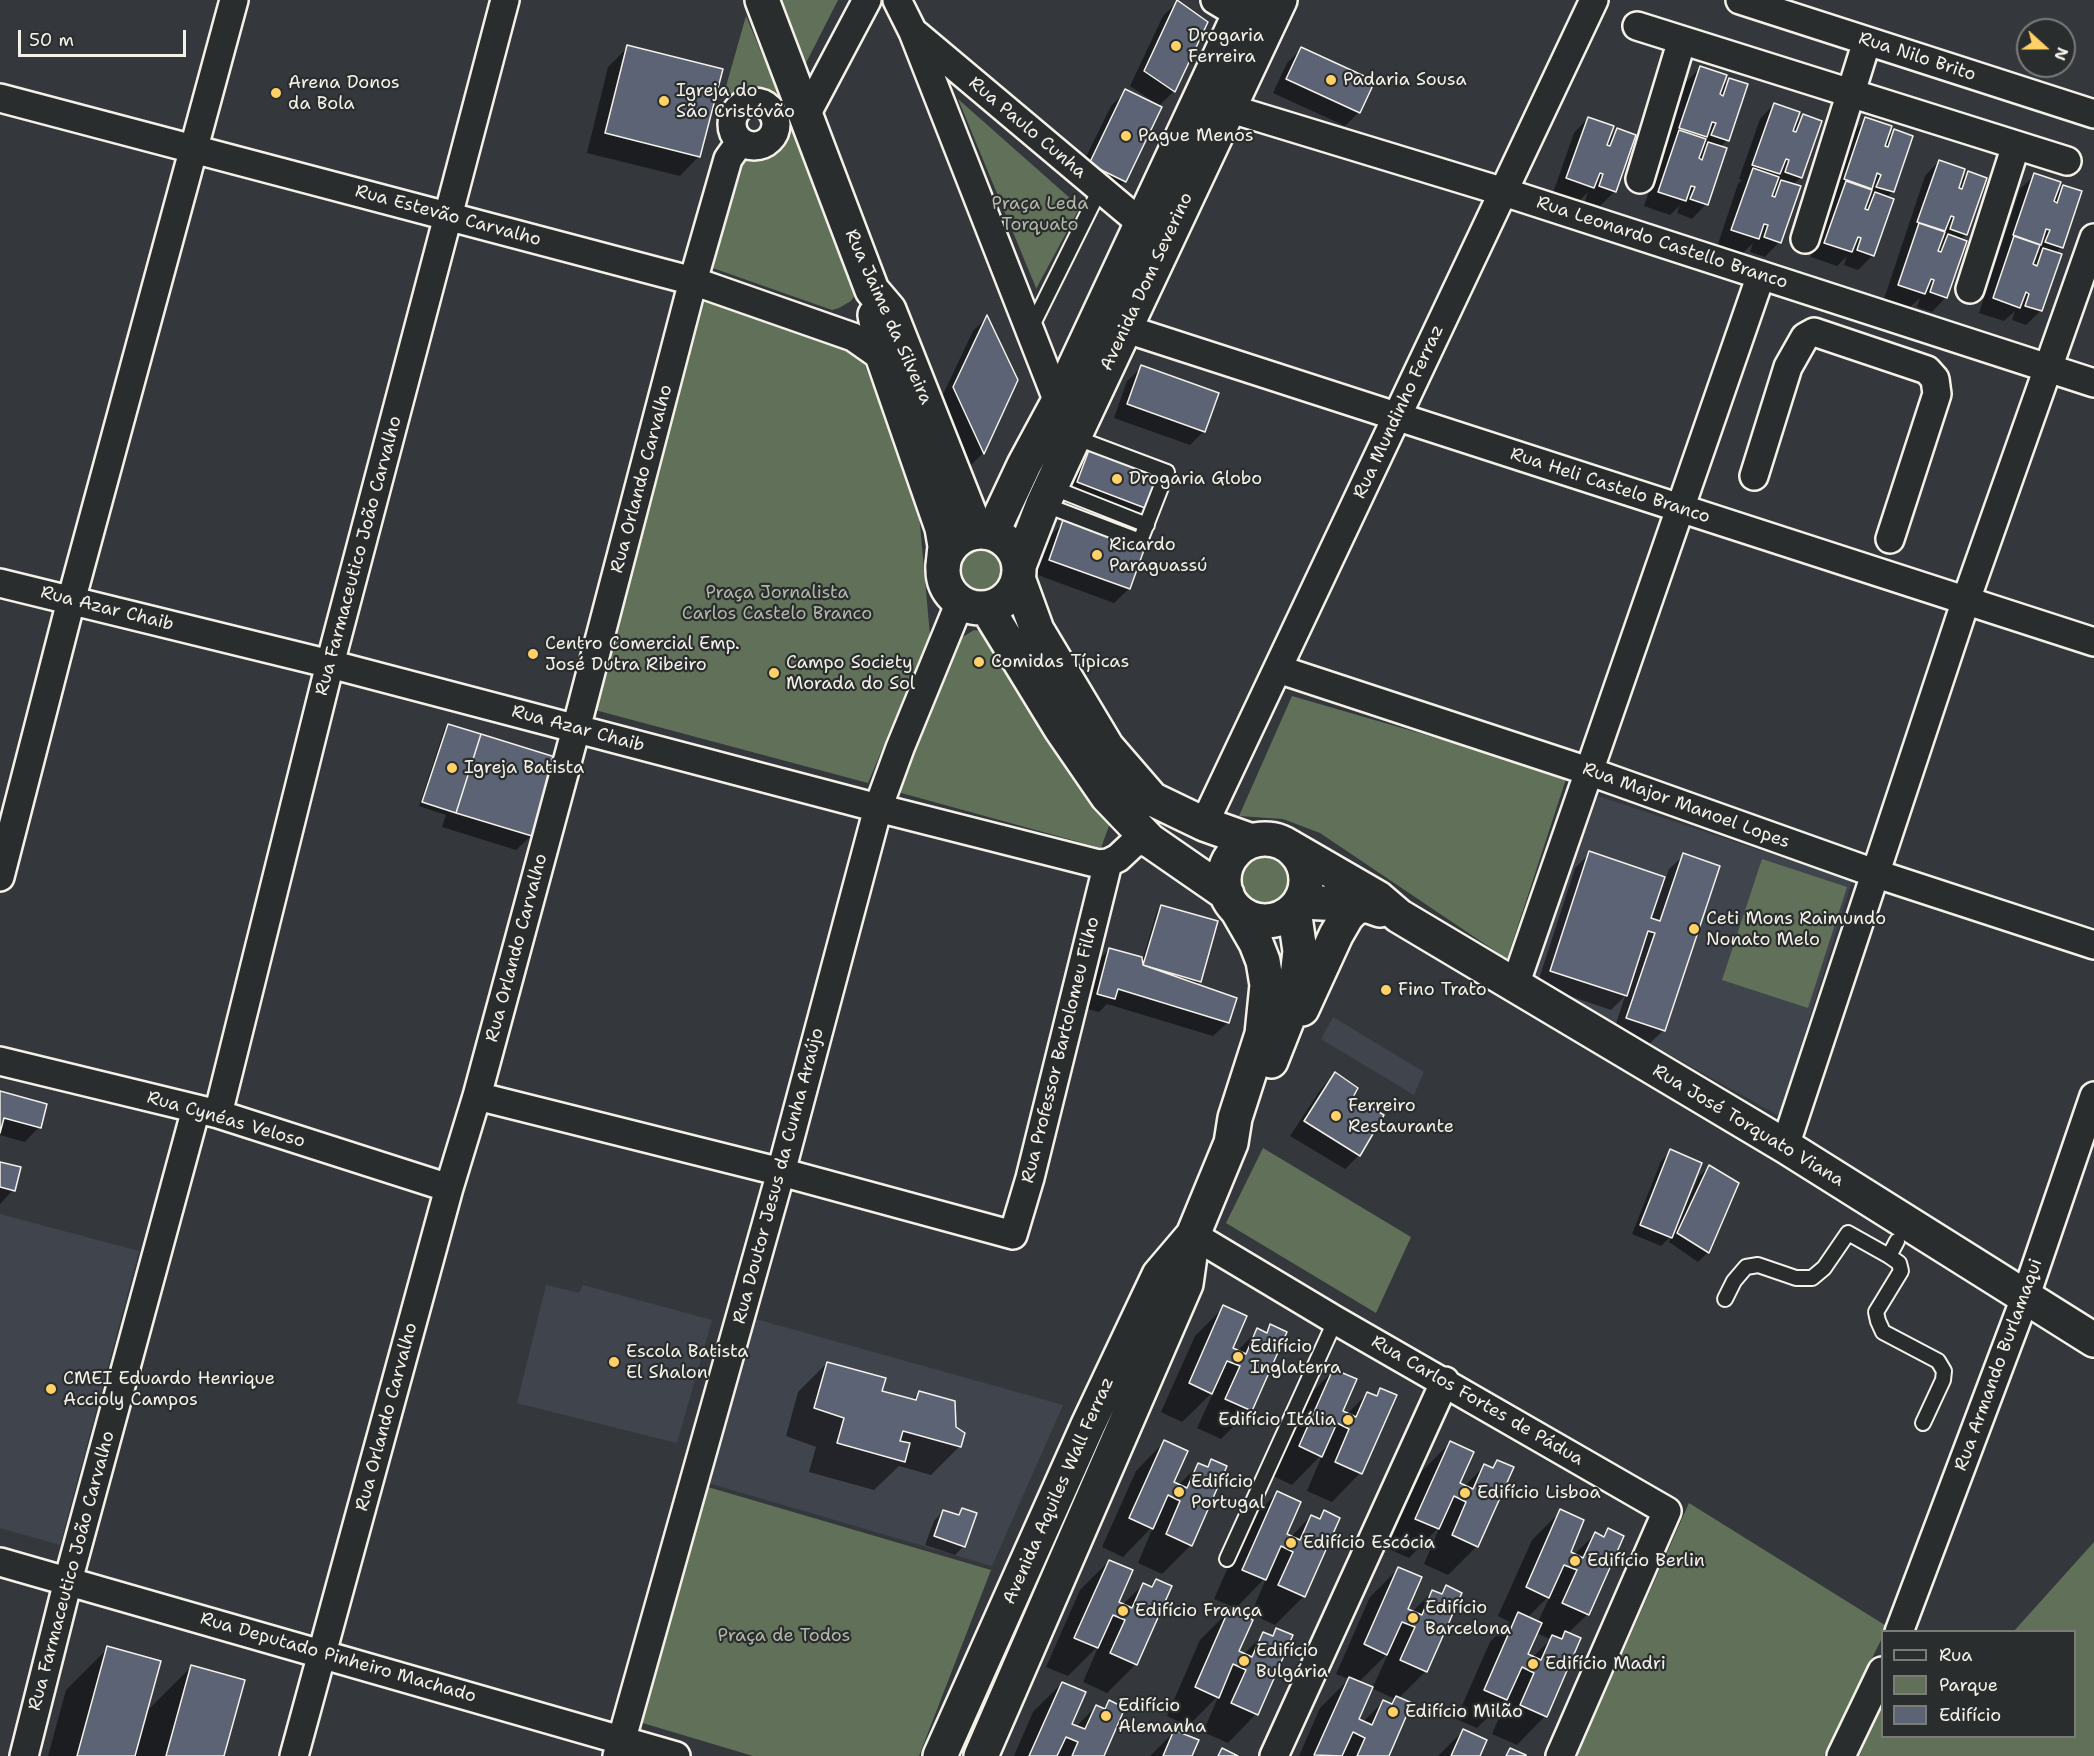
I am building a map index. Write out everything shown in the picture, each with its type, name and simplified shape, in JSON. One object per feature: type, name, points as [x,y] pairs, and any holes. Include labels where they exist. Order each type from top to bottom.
[{"type":"main road","name":"Rua Jaime da Silveira","points":[[762,0],[872,290],[889,310],[984,533]]},
{"type":"main road","name":"Avenida Dom Severino","points":[[984,533],[1058,402],[1112,324],[1228,108],[1280,0]]},
{"type":"main road","name":"Avenida Dom Severino","points":[[1019,572],[1047,496],[1074,437],[1112,324],[1142,224],[1234,5]]},
{"type":"main road","points":[[872,290],[883,358],[942,528],[945,546],[943,566],[945,583],[953,597],[974,605],[998,605],[1015,589],[1019,572]]},
{"type":"main road","points":[[943,566],[954,543],[965,536],[984,533],[1002,538],[1011,546],[1017,555],[1019,572],[1037,630],[1107,747],[1152,799],[1204,824],[1252,841]]},
{"type":"main road","points":[[974,605],[1107,796],[1149,840],[1232,902],[1246,917],[1258,921],[1270,921],[1281,918],[1297,906],[1305,891],[1306,879],[1299,856],[1290,847],[1278,841],[1265,839],[1252,841],[1239,848],[1230,859],[1224,880],[1232,902]]},
{"type":"main road","name":"Rua José Torquato Viana","points":[[1290,847],[1377,898],[1399,916],[1785,1146],[1898,1240],[2025,1298],[2094,1340]]},
{"type":"main road","name":"Avenida Aquiles Wall Ferraz","points":[[981,1756],[1186,1284],[1194,1235],[1231,1143],[1235,1118],[1262,1034],[1267,985],[1263,961],[1256,943],[1232,902]]},
{"type":"main road","points":[[1268,1068],[1292,1029],[1347,916],[1355,908],[1366,905]]},
{"type":"main road","name":"Rua José Torquato Viana","points":[[1297,906],[1366,905],[1399,916]]},
{"type":"main road","name":"Avenida Aquiles Wall Ferraz","points":[[1231,1143],[1246,1123],[1294,1002],[1300,951],[1297,906]]},
{"type":"main road","name":"Avenida Aquiles Wall Ferraz","points":[[940,1756],[1088,1425],[1159,1275],[1194,1235]]},
{"type":"street","points":[[0,877],[71,601],[234,0]]},
{"type":"street","name":"Rua Farmaceutico João Carvalho","points":[[24,1756],[68,1581],[207,1111],[330,664],[505,0]]},
{"type":"street","points":[[806,115],[867,0]]},
{"type":"street","points":[[897,0],[913,32],[1058,402]]},
{"type":"street","name":"Rua Mundinho Ferraz","points":[[1204,824],[1594,0]]},
{"type":"street","name":"Rua Nilo Brito","points":[[1740,0],[2094,114]]},
{"type":"street","points":[[1637,26],[2067,161]]},
{"type":"street","name":"Rua Paulo Cunha","points":[[913,32],[1142,224]]},
{"type":"street","points":[[1640,179],[1682,40]]},
{"type":"street","points":[[1805,239],[1867,41]]},
{"type":"street","name":"Rua Estevão Carvalho","points":[[0,98],[693,281],[825,328],[850,326],[864,314],[872,290]]},
{"type":"street","name":"Rua Leonardo Castello Branco","points":[[1228,108],[1504,192],[2094,383]]},
{"type":"street","name":"Rua Orlando Carvalho","points":[[294,1756],[449,1188],[477,1096],[693,281],[728,159],[740,142]]},
{"type":"street","points":[[1970,289],[2016,145]]},
{"type":"street","points":[[1785,1146],[1966,600],[2094,238]]},
{"type":"street","points":[[1515,985],[1761,275]]},
{"type":"street","points":[[1865,349],[1879,314]]},
{"type":"street","name":"Rua Heli Castelo Branco","points":[[1112,324],[2094,642]]},
{"type":"street","points":[[825,328],[853,337],[883,358]]},
{"type":"street","points":[[1754,476],[1788,367],[1805,337],[1814,332],[1927,370],[1935,379],[1937,394],[1890,539]]},
{"type":"street","name":"Rua Azar Chaib","points":[[0,583],[330,664],[1099,864],[1108,863]]},
{"type":"street","name":"Rua Doutor Jesus da Cunha Araújo","points":[[620,1748],[781,1172],[878,808],[900,748],[974,605]]},
{"type":"street","name":"Rua Major Manoel Lopes","points":[[1278,669],[1588,771],[1877,874],[2094,945]]},
{"type":"street","points":[[1108,863],[1118,858],[1134,843],[1149,840]]},
{"type":"street","name":"Rua Professor Bartolomeu Filho","points":[[781,1172],[1013,1236],[1108,863]]},
{"type":"street","name":"Rua Cynéas Veloso","points":[[0,1061],[207,1111],[449,1188]]},
{"type":"street","points":[[477,1096],[781,1172]]},
{"type":"street","name":"Rua Armando Burlamaqui","points":[[1900,1630],[2025,1298],[2094,1096]]},
{"type":"street","name":"Rua Carlos Fortes de Pádua","points":[[1194,1235],[1334,1324],[1445,1381],[1667,1511],[1560,1756]]},
{"type":"street","points":[[1274,1756],[1445,1381]]},
{"type":"street","name":"Rua Deputado Pinheiro Machado","points":[[0,1562],[322,1653],[620,1748],[676,1756]]},
{"type":"street","points":[[1841,1756],[1881,1673]]},
{"type":"lane","points":[[1030,329],[1100,189]]},
{"type":"lane","points":[[1047,496],[1140,541],[1167,472],[1074,437]]},
{"type":"lane","points":[[1725,1299],[1734,1281],[1746,1267],[1758,1265],[1796,1278],[1812,1278],[1824,1268],[1848,1233],[1898,1240],[1901,1271],[1876,1312],[1883,1332],[1938,1361],[1944,1371],[1943,1380],[1923,1424]]},
{"type":"lane","points":[[1227,1559],[1334,1324]]},
{"type":"shaded area","name":"Ceti Mons Raimundo Nonato Melo","points":[[1598,796],[1852,881],[1779,1116],[1534,978]]},
{"type":"shaded area","points":[[1333,1017],[1424,1072],[1414,1095],[1321,1039]]},
{"type":"shaded area","name":"CMEI Eduardo Henrique Accioly Campos","points":[[0,1214],[139,1251],[60,1545],[0,1528]]},
{"type":"shaded area","name":"Escola Batista El Shalon","points":[[546,1285],[579,1293],[583,1285],[712,1320],[677,1443],[517,1403]]},
{"type":"shaded area","points":[[752,1318],[1063,1405],[992,1566],[708,1483]]},
{"type":"green space","points":[[780,0],[838,0],[806,63]]},
{"type":"green space","points":[[746,16],[857,280],[855,295],[851,301],[839,308],[832,310],[707,266],[742,154],[765,151],[774,145],[783,128],[780,109],[775,100],[767,94],[758,90],[748,90],[730,97],[723,97]]},
{"type":"green space","name":"Praça Leda Torquato","points":[[958,99],[1080,207],[1036,289],[1036,288]]},
{"type":"green space","name":"Praça Jornalista Carlos Castelo Branco","points":[[702,295],[860,353],[918,503],[930,635],[868,783],[595,710]]},
{"type":"green space","points":[[973,543],[996,546],[1006,557],[1004,586],[993,596],[977,598],[970,596],[958,587],[955,580],[953,572],[960,551]]},
{"type":"green space","points":[[974,630],[987,632],[1113,815],[1101,848],[894,791],[961,638]]},
{"type":"green space","points":[[1292,696],[1567,776],[1507,959],[1320,833],[1283,819],[1239,816]]},
{"type":"green space","points":[[1260,853],[1270,853],[1280,857],[1288,865],[1292,880],[1288,895],[1280,903],[1270,907],[1260,907],[1250,903],[1242,895],[1238,885],[1238,875],[1242,865],[1250,857]]},
{"type":"green space","points":[[1762,859],[1847,887],[1808,1008],[1722,980]]},
{"type":"green space","points":[[1263,1148],[1411,1237],[1376,1313],[1226,1223]]},
{"type":"green space","name":"Praça de Todos","points":[[701,1485],[991,1570],[919,1756],[753,1756],[636,1721]]},
{"type":"green space","points":[[1689,1503],[1888,1627],[1886,1630],[1881,1630],[1881,1640],[1824,1756],[1577,1756]]},
{"type":"green space","points":[[2094,1542],[2094,1756],[1854,1756],[1881,1693],[1881,1738],[2076,1738],[2076,1630],[2015,1630]]},
{"type":"building","name":"Drogaria Ferreira","points":[[1177,0],[1208,22],[1175,92],[1144,71]]},
{"type":"building","name":"Igreja do São Cristóvão","points":[[627,45],[723,69],[700,157],[605,133]]},
{"type":"building","name":"Padaria Sousa","points":[[1301,47],[1375,81],[1360,113],[1286,79]]},
{"type":"building","points":[[1700,66],[1727,75],[1720,94],[1723,96],[1729,78],[1748,84],[1729,141],[1711,135],[1716,123],[1712,122],[1707,137],[1679,128]]},
{"type":"building","name":"Pague Menos","points":[[1125,89],[1162,107],[1126,182],[1089,164]]},
{"type":"building","points":[[1774,103],[1800,112],[1793,131],[1796,132],[1803,114],[1822,121],[1802,178],[1785,172],[1789,160],[1786,159],[1780,174],[1752,165]]},
{"type":"building","points":[[1588,117],[1614,126],[1607,145],[1610,146],[1617,128],[1636,135],[1616,192],[1599,186],[1603,174],[1600,173],[1594,188],[1566,178]]},
{"type":"building","points":[[1865,117],[1892,126],[1885,146],[1888,147],[1894,129],[1913,136],[1894,192],[1876,187],[1881,175],[1877,173],[1872,189],[1844,179]]},
{"type":"building","points":[[1679,130],[1706,139],[1699,158],[1702,160],[1708,142],[1727,148],[1708,205],[1690,199],[1695,187],[1691,186],[1686,201],[1658,192]]},
{"type":"building","points":[[1939,160],[1965,169],[1959,188],[1962,189],[1968,171],[1987,178],[1967,235],[1950,229],[1954,217],[1951,216],[1945,231],[1917,222]]},
{"type":"building","points":[[1753,168],[1779,177],[1772,196],[1775,197],[1781,180],[1801,186],[1781,243],[1764,237],[1768,225],[1764,224],[1759,239],[1731,230]]},
{"type":"building","points":[[2034,173],[2061,182],[2054,201],[2057,203],[2063,185],[2082,191],[2063,248],[2045,242],[2050,230],[2046,229],[2041,245],[2013,235]]},
{"type":"building","points":[[1846,181],[1872,190],[1865,209],[1868,210],[1875,192],[1894,199],[1874,256],[1857,250],[1861,238],[1858,237],[1852,252],[1824,243]]},
{"type":"building","points":[[1919,223],[1945,232],[1938,251],[1941,252],[1948,234],[1967,241],[1947,298],[1930,292],[1934,280],[1931,279],[1925,294],[1898,285]]},
{"type":"building","points":[[2014,236],[2040,245],[2033,264],[2037,266],[2043,248],[2062,254],[2042,311],[2025,306],[2029,294],[2026,292],[2020,308],[1993,298]]},
{"type":"building","points":[[987,315],[1018,380],[984,454],[953,387]]},
{"type":"building","points":[[1141,365],[1219,393],[1205,432],[1127,404]]},
{"type":"building","name":"Drogaria Globo","points":[[1089,450],[1158,477],[1145,508],[1077,482]]},
{"type":"building","name":"Ricardo Paraguassú","points":[[1063,520],[1144,550],[1130,589],[1049,560]]},
{"type":"building","name":"Igreja Batista","points":[[448,724],[481,734],[456,813],[422,802]]},
{"type":"building","points":[[481,734],[555,757],[532,836],[456,813]]},
{"type":"building","points":[[1589,851],[1665,877],[1651,918],[1660,921],[1683,853],[1720,866],[1665,1031],[1626,1018],[1655,933],[1648,931],[1627,996],[1550,971]]},
{"type":"building","points":[[1161,905],[1218,921],[1201,982],[1143,965]]},
{"type":"building","points":[[1109,948],[1142,957],[1143,965],[1237,998],[1229,1023],[1118,989],[1115,999],[1097,994]]},
{"type":"building","points":[[1335,1072],[1358,1088],[1351,1101],[1362,1109],[1367,1105],[1384,1115],[1360,1156],[1304,1121]]},
{"type":"building","points":[[0,1091],[47,1104],[41,1128],[4,1118],[0,1133]]},
{"type":"building","points":[[1670,1149],[1702,1163],[1672,1238],[1640,1225]]},
{"type":"building","points":[[0,1162],[21,1167],[15,1191],[0,1187]]},
{"type":"building","points":[[1709,1165],[1739,1183],[1709,1253],[1677,1233]]},
{"type":"building","name":"Edifício Inglaterra","points":[[1223,1305],[1247,1316],[1233,1348],[1246,1354],[1257,1328],[1267,1333],[1270,1324],[1287,1332],[1252,1411],[1225,1399],[1240,1366],[1227,1361],[1212,1394],[1189,1383]]},
{"type":"building","points":[[827,1362],[886,1378],[882,1391],[916,1400],[919,1391],[955,1401],[956,1427],[965,1433],[961,1447],[903,1431],[900,1441],[910,1443],[905,1462],[837,1443],[844,1418],[814,1408]]},
{"type":"building","name":"Edifício Itália","points":[[1333,1369],[1357,1379],[1343,1411],[1356,1417],[1367,1392],[1377,1396],[1380,1388],[1397,1395],[1362,1474],[1335,1462],[1349,1429],[1337,1423],[1322,1457],[1299,1446]]},
{"type":"building","name":"Edifício Portugal","points":[[1164,1440],[1188,1451],[1174,1482],[1187,1488],[1198,1463],[1208,1467],[1211,1459],[1227,1466],[1192,1546],[1166,1534],[1180,1501],[1168,1495],[1153,1529],[1129,1518]]},
{"type":"building","name":"Edifício Lisboa","points":[[1450,1441],[1474,1452],[1460,1483],[1473,1489],[1484,1464],[1493,1468],[1497,1460],[1514,1467],[1478,1547],[1452,1535],[1466,1502],[1454,1496],[1439,1529],[1415,1519]]},
{"type":"building","name":"Edifício Escócia","points":[[1277,1491],[1301,1502],[1287,1534],[1300,1540],[1311,1515],[1320,1519],[1324,1510],[1340,1518],[1305,1597],[1278,1585],[1293,1552],[1281,1546],[1266,1580],[1242,1570]]},
{"type":"building","points":[[962,1508],[977,1513],[965,1547],[934,1536],[943,1510],[959,1515]]},
{"type":"building","name":"Edifício Berlin","points":[[1560,1509],[1584,1520],[1571,1552],[1583,1558],[1595,1532],[1604,1537],[1608,1528],[1624,1536],[1589,1615],[1562,1603],[1577,1570],[1564,1565],[1549,1598],[1526,1587]]},
{"type":"building","name":"Edifício França","points":[[1109,1560],[1133,1570],[1119,1602],[1132,1608],[1143,1583],[1152,1587],[1156,1579],[1172,1586],[1137,1665],[1110,1653],[1125,1620],[1113,1615],[1098,1648],[1074,1638]]},
{"type":"building","name":"Edifício Barcelona","points":[[1398,1567],[1422,1577],[1408,1609],[1422,1615],[1432,1590],[1442,1594],[1446,1585],[1462,1593],[1427,1672],[1400,1660],[1415,1627],[1402,1622],[1387,1655],[1364,1644]]},
{"type":"building","name":"Edifício Bulgária","points":[[1229,1609],[1253,1620],[1239,1651],[1252,1657],[1263,1632],[1273,1636],[1276,1628],[1293,1635],[1258,1715],[1231,1703],[1246,1670],[1233,1664],[1219,1698],[1195,1687]]},
{"type":"building","name":"Edifício Madri","points":[[1518,1612],[1542,1623],[1528,1654],[1541,1660],[1552,1635],[1562,1639],[1565,1631],[1581,1638],[1547,1717],[1520,1705],[1534,1673],[1522,1667],[1507,1700],[1484,1690]]},
{"type":"building","points":[[107,1646],[161,1661],[135,1756],[77,1756]]},
{"type":"building","points":[[191,1665],[245,1680],[224,1756],[166,1756]]},
{"type":"building","name":"Edifício Milão","points":[[1349,1677],[1373,1687],[1359,1719],[1372,1725],[1383,1700],[1392,1704],[1396,1696],[1412,1703],[1389,1756],[1357,1756],[1365,1738],[1353,1732],[1342,1756],[1314,1755]]},
{"type":"building","name":"Edifício Alemanha","points":[[1062,1682],[1086,1692],[1072,1724],[1085,1729],[1096,1705],[1105,1709],[1109,1700],[1125,1708],[1104,1756],[1072,1756],[1078,1742],[1066,1737],[1057,1756],[1029,1756]]},
{"type":"building","points":[[1463,1729],[1487,1740],[1480,1756],[1451,1756]]},
{"type":"building","points":[[1174,1730],[1199,1740],[1192,1756],[1163,1756]]},
{"type":"building","points":[[1222,1748],[1238,1756],[1218,1756]]},
{"type":"building","points":[[1510,1748],[1526,1755],[1526,1756],[1506,1756]]},
{"type":"place","name":"Drogaria Ferreira","points":[[1176,46]]},
{"type":"place","name":"Padaria Sousa","points":[[1331,80]]},
{"type":"place","name":"Arena Donos da Bola","points":[[276,93]]},
{"type":"place","name":"Igreja do São Cristóvão","points":[[664,101]]},
{"type":"place","name":"Pague Menos","points":[[1126,136]]},
{"type":"place","name":"Drogaria Globo","points":[[1117,479]]},
{"type":"place","name":"Ricardo Paraguassú","points":[[1097,555]]},
{"type":"place","name":"Centro Comercial Emp. José Dutra Ribeiro","points":[[533,654]]},
{"type":"place","name":"Comidas Típicas","points":[[979,662]]},
{"type":"place","name":"Campo Society Morada do Sol","points":[[774,673]]},
{"type":"place","name":"Igreja Batista","points":[[452,768]]},
{"type":"place","name":"Ceti Mons Raimundo Nonato Melo","points":[[1694,929]]},
{"type":"place","name":"Fino Trato","points":[[1386,990]]},
{"type":"place","name":"Ferreiro Restaurante","points":[[1336,1116]]},
{"type":"place","name":"Edifício Inglaterra","points":[[1238,1357]]},
{"type":"place","name":"Escola Batista El Shalon","points":[[614,1362]]},
{"type":"place","name":"CMEI Eduardo Henrique Accioly Campos","points":[[51,1389]]},
{"type":"place","name":"Edifício Itália","points":[[1348,1420]]},
{"type":"place","name":"Edifício Portugal","points":[[1179,1492]]},
{"type":"place","name":"Edifício Lisboa","points":[[1465,1493]]},
{"type":"place","name":"Edifício Escócia","points":[[1291,1543]]},
{"type":"place","name":"Edifício Berlin","points":[[1575,1561]]},
{"type":"place","name":"Edifício França","points":[[1123,1611]]},
{"type":"place","name":"Edifício Barcelona","points":[[1413,1618]]},
{"type":"place","name":"Edifício Bulgária","points":[[1244,1661]]},
{"type":"place","name":"Edifício Madri","points":[[1533,1664]]},
{"type":"place","name":"Edifício Milão","points":[[1393,1712]]},
{"type":"place","name":"Edifício Alemanha","points":[[1106,1716]]}]
